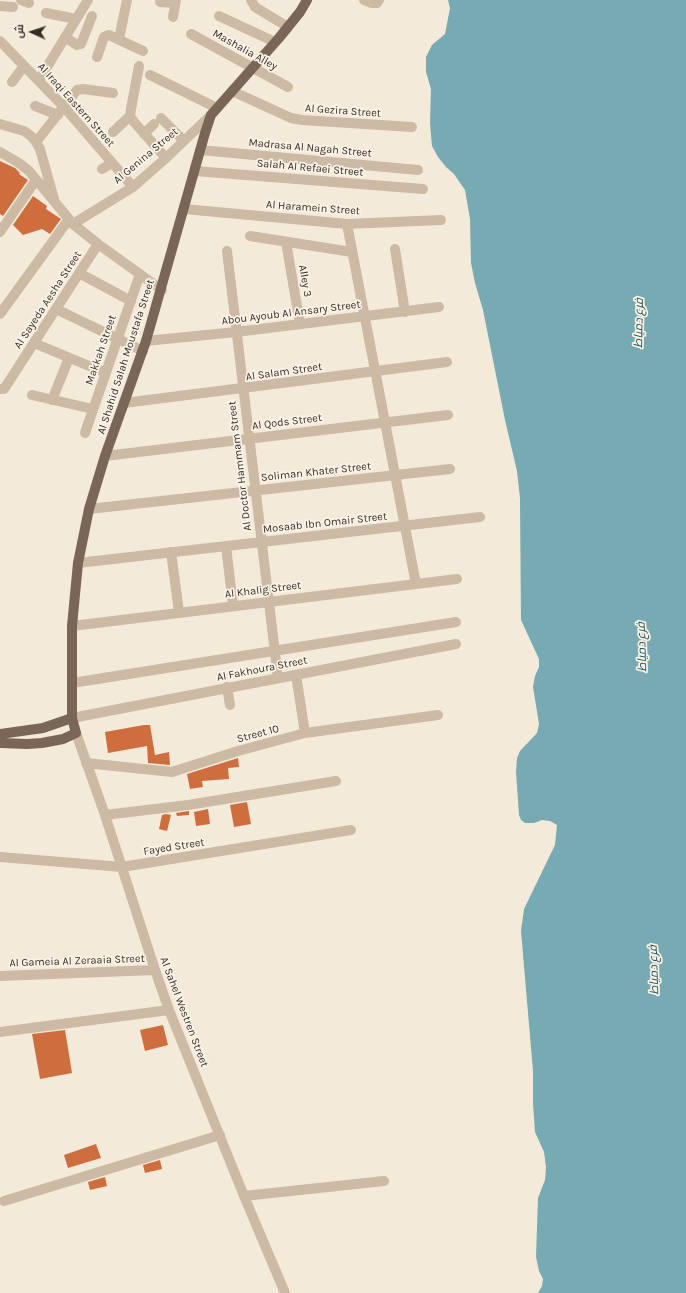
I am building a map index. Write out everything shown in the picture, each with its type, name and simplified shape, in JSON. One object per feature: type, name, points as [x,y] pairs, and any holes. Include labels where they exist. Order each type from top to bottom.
[{"type":"main road","name":"Al Shahid Salah Moustafa Street","points":[[76,733],[72,718],[72,626],[78,563],[89,509],[105,456],[143,352],[162,290],[200,150],[214,111],[288,27],[307,0]]},
{"type":"main road","points":[[0,734],[43,728],[72,718]]},
{"type":"main road","points":[[0,743],[42,743],[64,739],[76,733]]},
{"type":"street","points":[[39,80],[88,0]]},
{"type":"street","points":[[119,38],[127,0]]},
{"type":"street","points":[[251,0],[255,7],[288,27]]},
{"type":"street","points":[[364,0],[372,3],[377,3],[379,0]]},
{"type":"street","points":[[160,2],[176,1],[173,17]]},
{"type":"street","points":[[0,6],[13,7]]},
{"type":"street","points":[[46,13],[76,19]]},
{"type":"street","points":[[65,38],[77,45],[81,44],[92,16]]},
{"type":"street","points":[[219,16],[275,42]]},
{"type":"street","points":[[97,57],[104,37],[109,34],[143,51]]},
{"type":"street","name":"Mashalia Alley","points":[[190,34],[288,87]]},
{"type":"street","name":"Al Iraqi Eastern Street","points":[[0,41],[64,107],[133,187]]},
{"type":"street","points":[[12,82],[24,66]]},
{"type":"street","points":[[113,132],[130,116],[139,66]]},
{"type":"street","points":[[150,74],[214,111]]},
{"type":"street","points":[[36,142],[80,89],[112,93]]},
{"type":"street","name":"Al Gezira Street","points":[[232,91],[291,118],[412,127]]},
{"type":"street","points":[[35,106],[58,115]]},
{"type":"street","name":"Al Genina Street","points":[[71,222],[133,187],[166,158],[214,111]]},
{"type":"street","points":[[130,116],[166,158]]},
{"type":"street","points":[[144,134],[158,121],[184,141]]},
{"type":"street","points":[[0,124],[24,131],[36,142],[40,149],[55,202]]},
{"type":"street","name":"Madrasa Al Nagah Street","points":[[200,150],[418,170]]},
{"type":"street","points":[[0,152],[19,163],[29,171],[71,222],[98,244],[162,290]]},
{"type":"street","points":[[102,169],[112,163]]},
{"type":"street","name":"Salah Al Refaei Street","points":[[195,171],[423,189]]},
{"type":"street","points":[[0,232],[36,180]]},
{"type":"street","name":"Al Haramein Street","points":[[184,209],[347,224],[441,220]]},
{"type":"street","points":[[0,314],[71,222]]},
{"type":"street","points":[[347,224],[416,584]]},
{"type":"street","points":[[250,236],[352,252]]},
{"type":"street","name":"Alley 3","points":[[286,242],[300,324]]},
{"type":"street","name":"Al Sayeda Aesha Street","points":[[2,389],[34,343],[98,244]]},
{"type":"street","points":[[395,249],[405,312]]},
{"type":"street","name":"Al Doctor Hammam Street","points":[[227,250],[278,678]]},
{"type":"street","points":[[80,273],[130,301]]},
{"type":"street","name":"Makkah Street","points":[[85,433],[140,274]]},
{"type":"street","name":"Abou Ayoub Al Ansary Street","points":[[146,342],[439,308]]},
{"type":"street","points":[[56,309],[143,352]]},
{"type":"street","points":[[34,343],[106,373]]},
{"type":"street","points":[[52,400],[69,358]]},
{"type":"street","name":"Al Salam Street","points":[[124,403],[447,362]]},
{"type":"street","points":[[32,395],[93,409]]},
{"type":"street","name":"Al Qods Street","points":[[105,456],[448,415]]},
{"type":"street","name":"Soliman Khater Street","points":[[89,509],[450,469]]},
{"type":"street","name":"Mosaab Ibn Omair Street","points":[[78,563],[480,517]]},
{"type":"street","points":[[226,546],[233,606]]},
{"type":"street","points":[[172,552],[179,612]]},
{"type":"street","name":"Al Khalig Street","points":[[72,626],[457,579]]},
{"type":"street","points":[[72,684],[456,622]]},
{"type":"street","name":"Al Fakhoura Street","points":[[72,718],[456,644]]},
{"type":"street","points":[[296,674],[305,733]]},
{"type":"street","points":[[227,687],[230,705]]},
{"type":"street","name":"Street 10","points":[[86,763],[172,772],[238,751],[305,733],[438,715]]},
{"type":"street","name":"Al Sahel Westren Street","points":[[76,733],[105,815],[169,1010],[285,1293]]},
{"type":"street","points":[[105,815],[188,805],[336,781]]},
{"type":"street","name":"Fayed Street","points":[[0,857],[122,867],[351,830]]},
{"type":"street","name":"Al Gameia Al Zeraaia Street","points":[[0,976],[155,970]]},
{"type":"street","points":[[0,1032],[169,1010]]},
{"type":"street","points":[[4,1201],[220,1135]]},
{"type":"street","points":[[244,1196],[384,1181]]},
{"type":"water","name":"فرع دمياط","points":[[448,0],[686,0],[686,1293],[538,1293],[542,1286],[543,1279],[539,1271],[536,1257],[538,1198],[545,1180],[546,1167],[544,1152],[535,1132],[533,1071],[521,931],[524,909],[555,845],[557,825],[550,821],[542,820],[534,823],[525,823],[521,820],[519,815],[516,772],[517,758],[520,751],[537,733],[539,724],[533,687],[535,676],[539,667],[539,659],[521,620],[520,498],[517,471],[505,420],[483,310],[471,263],[470,219],[465,190],[454,174],[438,157],[432,146],[430,123],[431,89],[426,72],[426,57],[432,45],[445,34],[450,8]]},
{"type":"building","points":[[0,161],[15,168],[20,173],[19,174],[28,180],[3,216],[0,214]]},
{"type":"building","points":[[33,196],[47,206],[46,209],[61,219],[50,234],[42,229],[23,235],[13,225]]},
{"type":"building","points":[[150,725],[155,755],[169,752],[170,765],[148,763],[147,746],[108,753],[105,732]]},
{"type":"building","points":[[238,758],[239,767],[228,768],[229,779],[202,781],[203,787],[190,789],[187,774]]},
{"type":"building","points":[[247,802],[251,824],[234,827],[230,805]]},
{"type":"building","points":[[208,809],[210,824],[196,826],[194,812]]},
{"type":"building","points":[[189,811],[189,815],[177,816],[176,813]]},
{"type":"building","points":[[162,815],[171,815],[167,831],[159,829]]},
{"type":"building","points":[[163,1025],[168,1045],[145,1051],[140,1030]]},
{"type":"building","points":[[65,1030],[72,1073],[40,1079],[32,1034]]},
{"type":"building","points":[[96,1144],[101,1158],[68,1168],[64,1155]]},
{"type":"building","points":[[160,1160],[162,1169],[145,1173],[143,1165]]},
{"type":"building","points":[[105,1177],[107,1186],[90,1190],[88,1182]]}]
